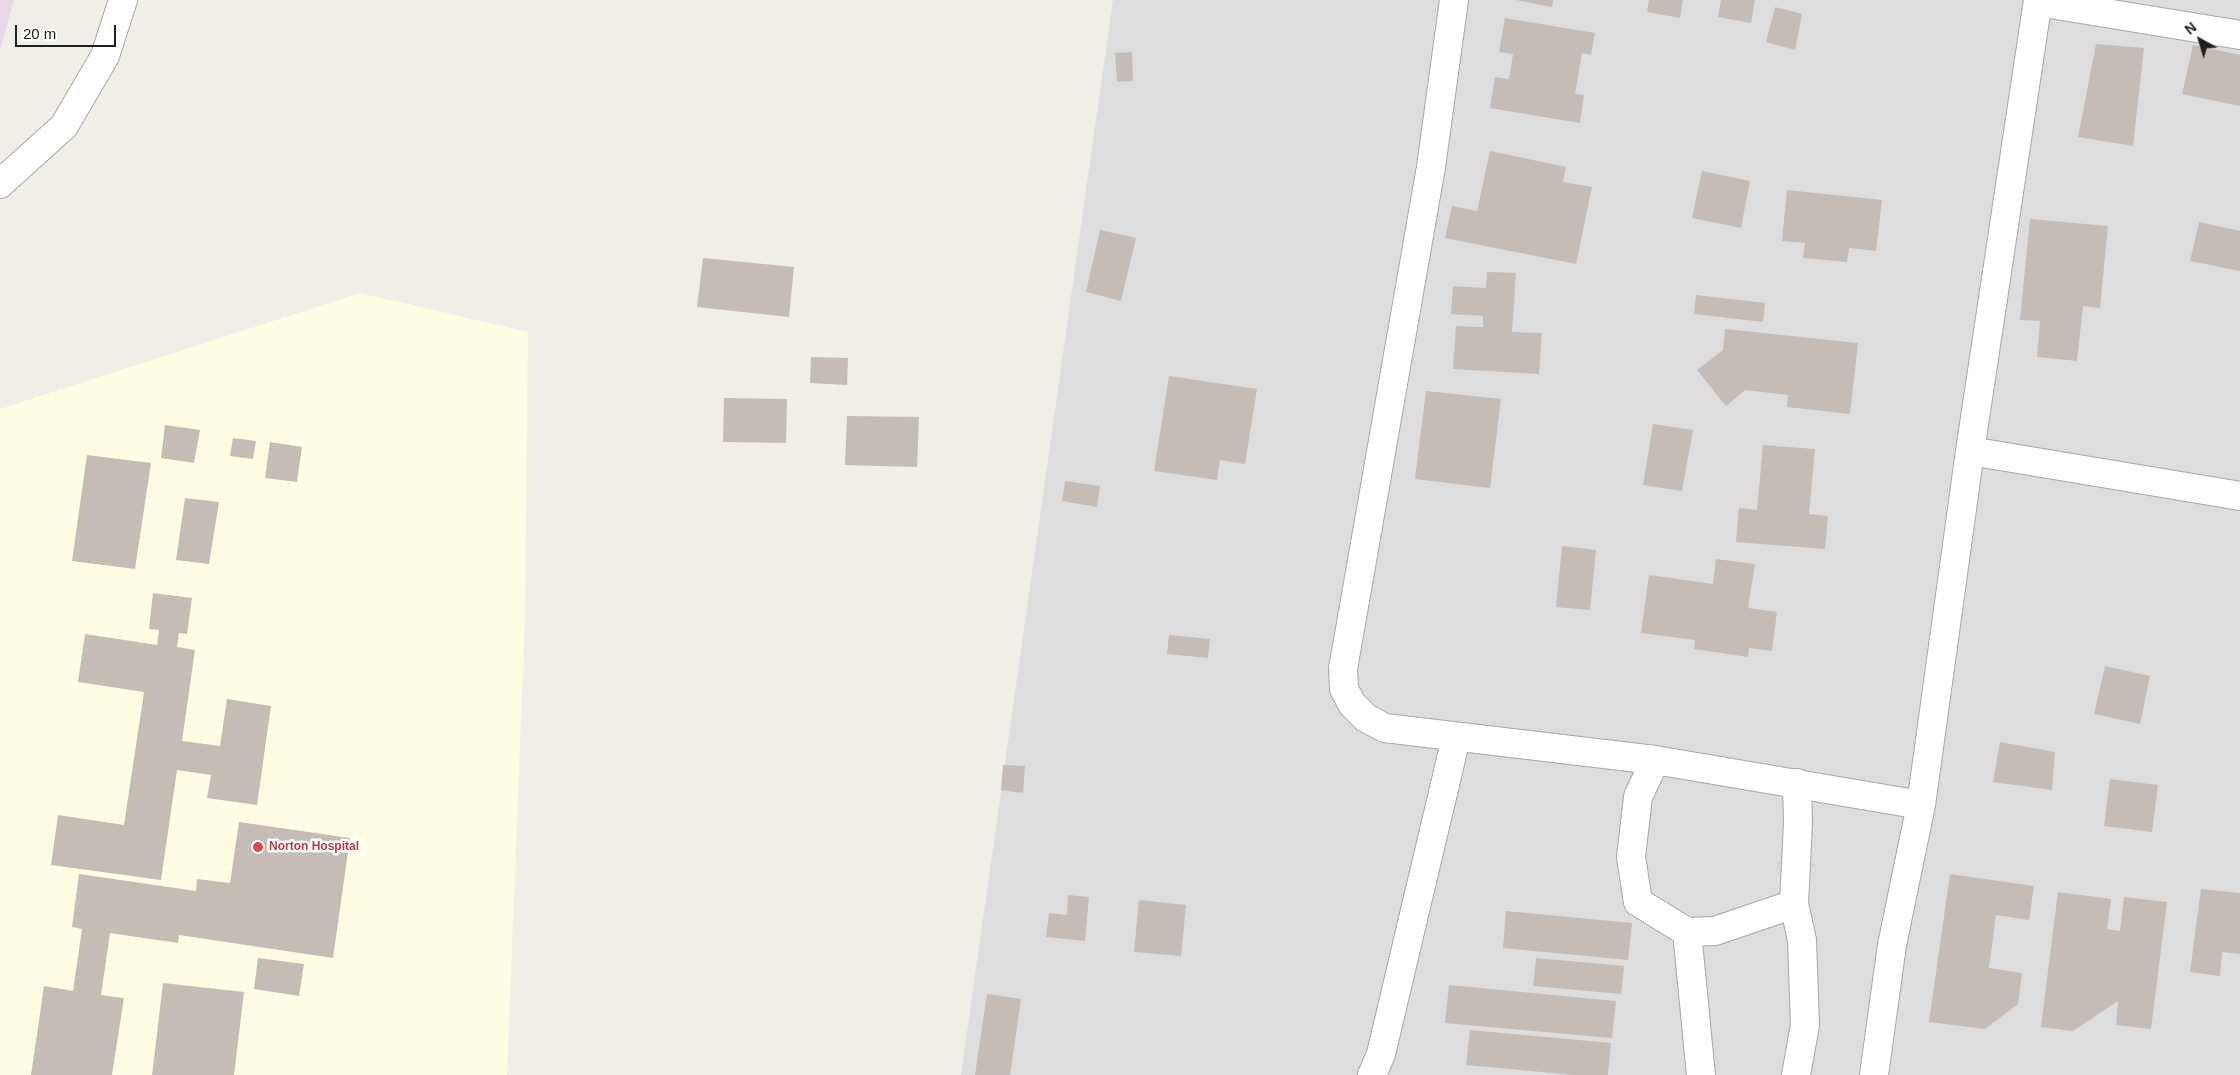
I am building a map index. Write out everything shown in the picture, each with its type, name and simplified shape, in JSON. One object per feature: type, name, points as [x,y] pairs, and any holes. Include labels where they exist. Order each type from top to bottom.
[{"type":"street","points":[[0,184],[64,126],[105,56],[123,0]]},
{"type":"street","points":[[1454,0],[1431,167],[1343,668],[1344,689],[1352,704],[1366,718],[1385,728],[1456,738],[1655,760],[1921,804]]},
{"type":"street","points":[[1874,1075],[1892,945],[1921,804],[1970,451],[2038,1],[2240,35]]},
{"type":"street","points":[[1970,451],[2240,496]]},
{"type":"street","points":[[1372,1075],[1380,1054],[1456,738]]},
{"type":"street","points":[[1655,760],[1638,797],[1630,857],[1638,902],[1687,932],[1715,931],[1794,904]]},
{"type":"street","points":[[1796,1075],[1805,1025],[1802,940],[1794,904],[1798,822],[1797,783]]},
{"type":"street","points":[[1687,932],[1701,1075]]},
{"type":"shaded area","points":[[0,0],[14,0],[0,50]]},
{"type":"shaded area","points":[[1113,0],[2240,0],[2240,1075],[961,1075]]},
{"type":"shaded area","name":"Norton Hospital","points":[[360,293],[528,332],[525,618],[507,1075],[0,1075],[0,409]]},
{"type":"building","points":[[1516,0],[1553,0],[1552,7]]},
{"type":"building","points":[[1649,0],[1683,0],[1680,18],[1647,12]]},
{"type":"building","points":[[1721,0],[1755,0],[1751,23],[1718,17]]},
{"type":"building","points":[[1775,7],[1802,14],[1795,50],[1766,42]]},
{"type":"building","points":[[1505,18],[1595,33],[1591,55],[1582,53],[1575,94],[1584,95],[1580,123],[1490,108],[1495,77],[1509,79],[1513,54],[1499,52]]},
{"type":"building","points":[[2096,44],[2144,48],[2133,146],[2078,137]]},
{"type":"building","points":[[2193,45],[2240,55],[2240,106],[2182,94]]},
{"type":"building","points":[[1132,52],[1133,81],[1117,82],[1115,53]]},
{"type":"building","points":[[1490,151],[1566,167],[1563,182],[1592,187],[1576,264],[1445,238],[1452,206],[1477,211]]},
{"type":"building","points":[[1702,171],[1750,181],[1741,228],[1692,218]]},
{"type":"building","points":[[1787,190],[1882,200],[1876,251],[1849,248],[1847,262],[1803,258],[1805,243],[1782,241]]},
{"type":"building","points":[[2030,219],[2108,226],[2100,308],[2083,306],[2077,361],[2037,357],[2040,321],[2020,320]]},
{"type":"building","points":[[2199,222],[2240,231],[2240,271],[2190,261]]},
{"type":"building","points":[[1100,230],[1136,238],[1121,301],[1086,292]]},
{"type":"building","points":[[703,258],[794,267],[789,317],[697,307]]},
{"type":"building","points":[[1487,272],[1516,273],[1512,332],[1542,333],[1539,374],[1453,369],[1456,326],[1483,327],[1483,316],[1451,314],[1453,286],[1486,288]]},
{"type":"building","points":[[1696,295],[1765,303],[1763,322],[1694,314]]},
{"type":"building","points":[[1725,329],[1858,343],[1850,414],[1787,407],[1788,395],[1745,390],[1726,406],[1697,370],[1723,350]]},
{"type":"building","points":[[811,357],[848,358],[847,385],[810,383]]},
{"type":"building","points":[[1169,376],[1257,389],[1245,464],[1220,460],[1217,480],[1154,471]]},
{"type":"building","points":[[1426,391],[1501,399],[1490,488],[1415,479]]},
{"type":"building","points":[[724,398],[787,399],[786,443],[723,442]]},
{"type":"building","points":[[847,416],[919,417],[917,467],[845,465]]},
{"type":"building","points":[[1653,424],[1693,430],[1682,491],[1643,485]]},
{"type":"building","points":[[165,425],[200,430],[194,463],[161,458]]},
{"type":"building","points":[[233,438],[256,441],[253,459],[230,456]]},
{"type":"building","points":[[270,442],[302,447],[297,482],[265,478]]},
{"type":"building","points":[[1763,445],[1815,449],[1809,514],[1828,516],[1825,549],[1736,542],[1739,508],[1757,510]]},
{"type":"building","points":[[87,455],[151,463],[135,569],[72,561]]},
{"type":"building","points":[[1065,481],[1100,486],[1097,507],[1062,501]]},
{"type":"building","points":[[185,498],[219,502],[209,564],[176,560]]},
{"type":"building","points":[[1562,546],[1596,550],[1590,610],[1556,607]]},
{"type":"building","points":[[1716,559],[1755,564],[1748,608],[1777,612],[1772,651],[1749,648],[1748,657],[1694,649],[1695,640],[1641,633],[1649,575],[1713,584]]},
{"type":"building","points":[[153,593],[192,598],[187,634],[179,633],[177,647],[195,650],[182,741],[220,746],[227,699],[271,706],[257,805],[207,798],[211,775],[177,770],[161,880],[51,865],[58,815],[124,825],[144,692],[78,682],[85,634],[157,645],[159,630],[149,629]]},
{"type":"building","points":[[1169,635],[1210,639],[1208,658],[1167,654]]},
{"type":"building","points":[[2105,666],[2150,676],[2140,724],[2094,714]]},
{"type":"building","points":[[2000,742],[2055,752],[2052,790],[1993,782]]},
{"type":"building","points":[[1003,765],[1025,766],[1023,793],[1001,790]]},
{"type":"building","points":[[2110,779],[2158,785],[2152,832],[2104,826]]},
{"type":"building","points":[[239,822],[350,838],[333,958],[179,935],[178,943],[110,933],[101,995],[124,998],[112,1075],[31,1075],[44,986],[73,991],[82,929],[72,927],[79,874],[196,891],[197,879],[230,883]]},
{"type":"building","points":[[1950,874],[2034,886],[2029,920],[1996,915],[1989,968],[2022,973],[2018,1004],[1985,1029],[1929,1022]]},
{"type":"building","points":[[2201,889],[2240,893],[2240,954],[2222,952],[2220,976],[2190,972]]},
{"type":"building","points":[[2058,892],[2111,899],[2107,929],[2120,931],[2124,897],[2167,902],[2151,1029],[2116,1025],[2118,1001],[2073,1031],[2041,1027]]},
{"type":"building","points":[[1068,895],[1089,897],[1085,941],[1046,937],[1049,913],[1067,915]]},
{"type":"building","points":[[1139,900],[1186,905],[1181,956],[1134,952]]},
{"type":"building","points":[[1506,911],[1632,923],[1628,960],[1503,948]]},
{"type":"building","points":[[258,958],[304,964],[299,996],[254,989]]},
{"type":"building","points":[[1536,958],[1624,966],[1621,994],[1533,986]]},
{"type":"building","points":[[163,983],[244,992],[234,1075],[152,1075]]},
{"type":"building","points":[[1449,985],[1616,1001],[1612,1038],[1445,1023]]},
{"type":"building","points":[[987,994],[1021,999],[1010,1075],[975,1075]]},
{"type":"building","points":[[1470,1030],[1611,1043],[1608,1075],[1574,1075],[1466,1065]]},
{"type":"place","name":"Norton Hospital","points":[[258,847]]}]
